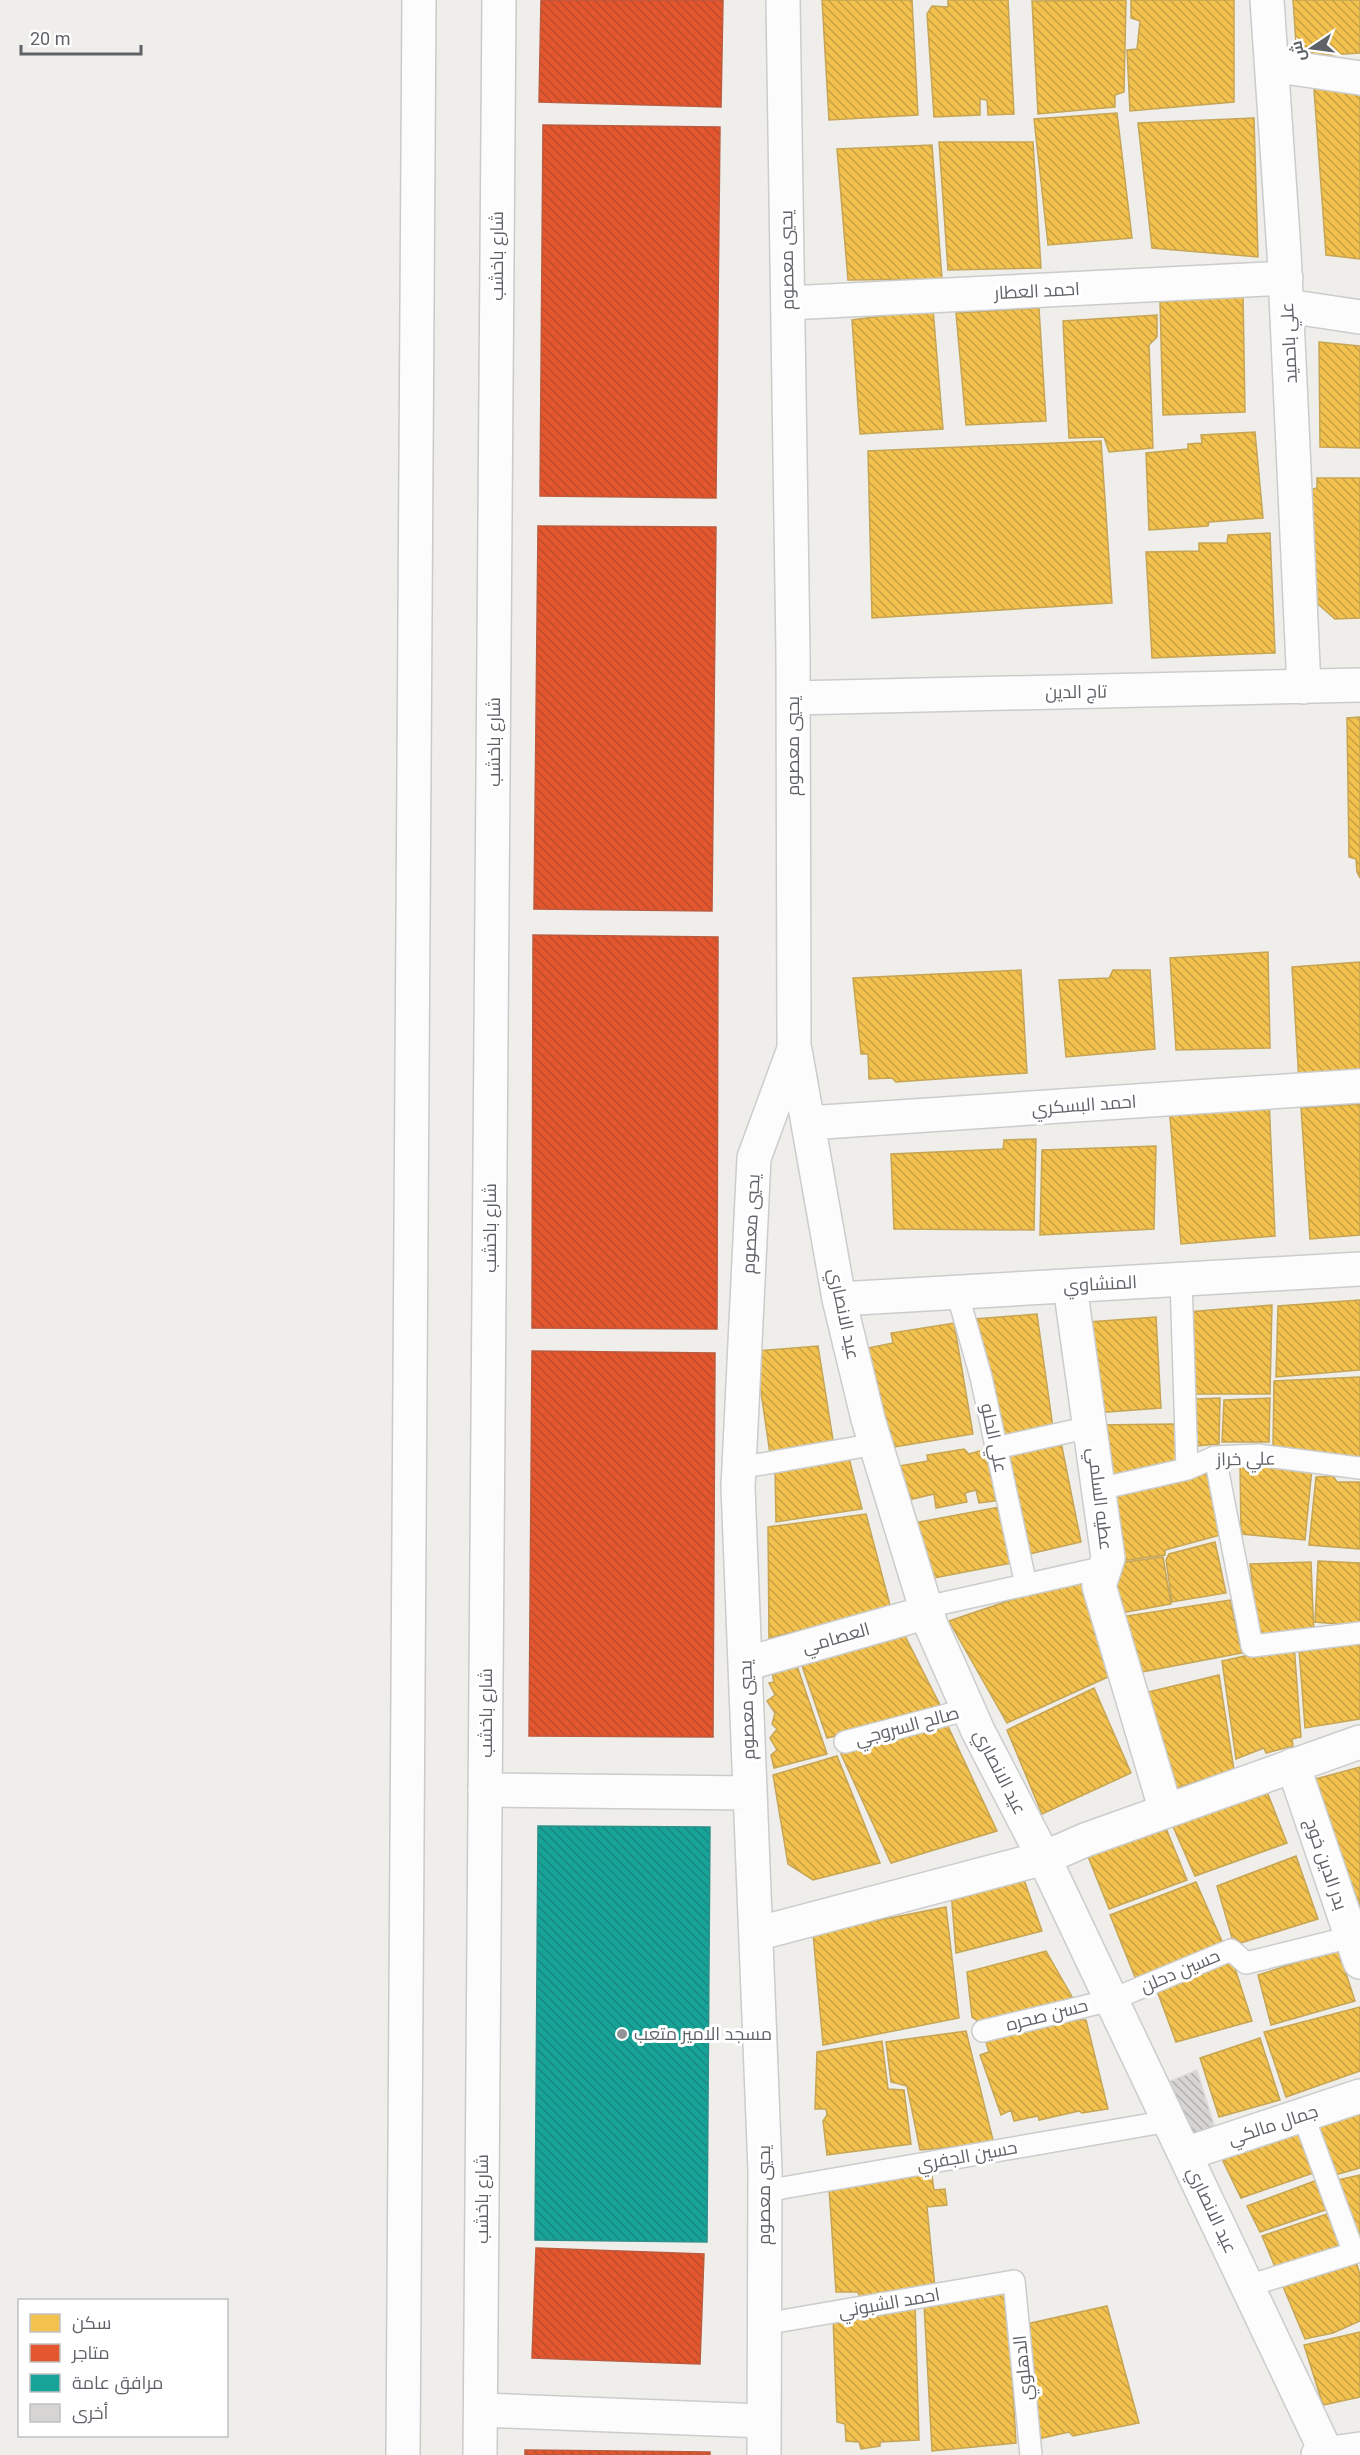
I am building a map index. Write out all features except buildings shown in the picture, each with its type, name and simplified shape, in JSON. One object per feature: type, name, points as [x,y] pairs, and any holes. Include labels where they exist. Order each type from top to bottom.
[{"type":"street","points":[[402,2455],[419,0]]},
{"type":"street","name":"شارع باخشب","points":[[480,2455],[500,0]]},
{"type":"street","name":"يحيي معصوم","points":[[764,2455],[765,2191],[738,1487],[754,1158],[794,1049],[793,698],[783,0]]},
{"type":"street","name":"علي باحميد","points":[[1268,0],[1286,292],[1304,687]]},
{"type":"street","points":[[1272,65],[1360,78]]},
{"type":"street","name":"احمد العطار","points":[[788,303],[1286,292],[1360,317]]},
{"type":"street","name":"تاج الدين","points":[[793,698],[1360,686]]},
{"type":"street","name":"عيد الانصاري","points":[[794,1049],[839,1299],[876,1444],[927,1610],[969,1709],[1044,1858],[1248,2286],[1323,2454]]},
{"type":"street","name":"احمد البسكري","points":[[808,1123],[1360,1086]]},
{"type":"street","name":"المنشاوي","points":[[839,1299],[1360,1269]]},
{"type":"street","name":"عطيه السلمي","points":[[1070,1286],[1108,1558],[1099,1586],[1166,1811]]},
{"type":"street","name":"العصامي","points":[[745,1664],[927,1610]]},
{"type":"street","points":[[756,1934],[1044,1858],[1085,1840],[1360,1742]]},
{"type":"street","name":"بدر الدين خوج","points":[[1293,1766],[1354,1932]]},
{"type":"street","points":[[485,1790],[750,1793]]},
{"type":"street","name":"جمال مالكي","points":[[1185,2154],[1360,2096]]},
{"type":"street","points":[[481,2410],[764,2421]]},
{"type":"street","points":[[1323,2454],[1360,2449]]},
{"type":"lane","points":[[1181,1279],[1187,1469]]},
{"type":"lane","name":"علي الحلو","points":[[957,1292],[981,1377],[1026,1585]]},
{"type":"lane","points":[[996,1448],[1090,1427]]},
{"type":"lane","points":[[739,1468],[876,1444]]},
{"type":"lane","name":"علي خراز","points":[[1099,1489],[1187,1469],[1215,1457],[1258,1455],[1360,1468]]},
{"type":"lane","points":[[1215,1457],[1252,1646],[1360,1633]]},
{"type":"lane","points":[[927,1610],[1105,1567]]},
{"type":"lane","name":"صالح السروجي","points":[[845,1742],[969,1709]]},
{"type":"lane","name":"حسين دحلن","points":[[1111,2000],[1231,1950],[1246,1963],[1354,1932]]},
{"type":"lane","name":"حسن صحره","points":[[983,2031],[1111,2000]]},
{"type":"lane","points":[[1248,2286],[1357,2252],[1303,2115]]},
{"type":"lane","name":"حسين الجفري","points":[[765,2191],[1169,2121]]},
{"type":"lane","name":"احمد الشبوني","points":[[764,2324],[1014,2282]]},
{"type":"lane","name":"الدهلوي","points":[[1014,2282],[1031,2455]]},
{"type":"place","name":"مسجد الامير متعب","points":[[622,2034]]}]
